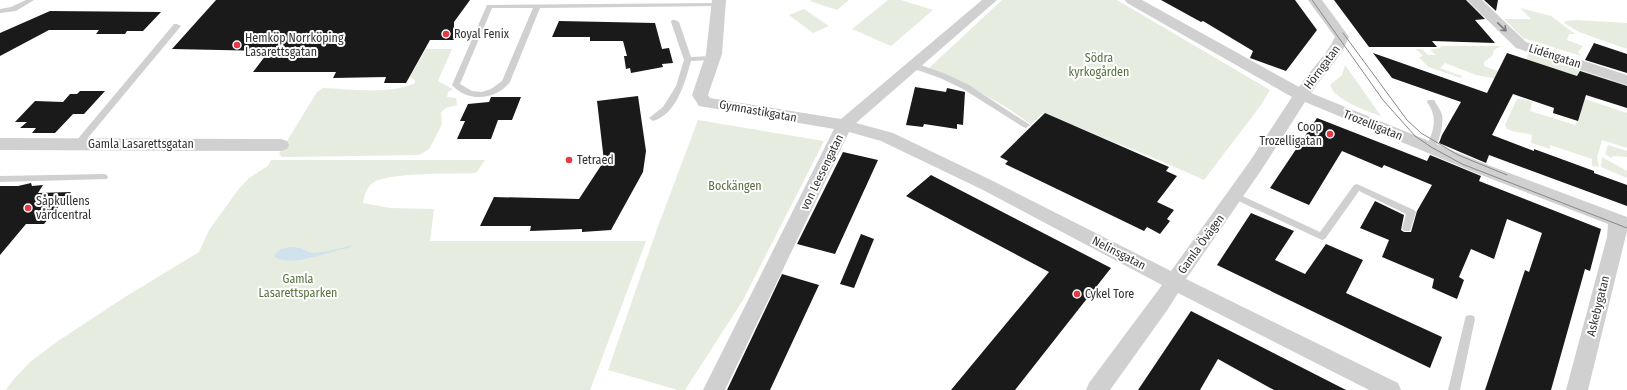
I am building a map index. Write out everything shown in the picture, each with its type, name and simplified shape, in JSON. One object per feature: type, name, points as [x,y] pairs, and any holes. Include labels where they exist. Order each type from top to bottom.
[{"type":"street","name":"von Leesengatan","points":[[714,390],[844,125],[912,65],[990,0]]},
{"type":"street","name":"Trozelligatan","points":[[1132,0],[1302,95],[1430,148],[1622,222]]},
{"type":"street","name":"Hörngatan","points":[[1302,95],[1316,74],[1336,51],[1342,37],[1315,0]]},
{"type":"street","name":"Lidéngatan","points":[[1474,0],[1521,45],[1627,80]]},
{"type":"street","name":"Gymnastikgatan","points":[[719,3],[712,58],[700,95],[705,102],[844,125]]},
{"type":"street","name":"Gamla Övägen","points":[[1097,390],[1161,303],[1174,282],[1235,196],[1302,95]]},
{"type":"street","name":"Nelinsgatan","points":[[844,125],[887,137],[987,185],[1174,282],[1390,390]]},
{"type":"street","name":"Gamla Lasarettsgatan","points":[[0,144],[79,143],[281,145]]},
{"type":"street","name":"Askebygatan","points":[[1577,390],[1616,237],[1622,222]]},
{"type":"lane","points":[[0,12],[31,0]]},
{"type":"lane","points":[[537,6],[506,82],[498,91],[484,95],[465,93],[456,85],[489,6],[719,3]]},
{"type":"lane","points":[[653,118],[666,109],[680,86],[688,59],[675,22]]},
{"type":"lane","points":[[79,143],[176,26]]},
{"type":"lane","points":[[688,59],[712,58]]},
{"type":"lane","points":[[912,65],[943,76],[966,87],[1026,125]]},
{"type":"lane","points":[[1430,102],[1436,108],[1439,116],[1435,137],[1430,148]]},
{"type":"lane","points":[[0,179],[104,177]]},
{"type":"lane","points":[[1235,196],[1322,237],[1358,187],[1411,212],[1407,229]]},
{"type":"lane","points":[[1454,390],[1470,319]]},
{"type":"green space","points":[[849,0],[837,10],[810,1]]},
{"type":"green space","points":[[888,0],[901,0],[933,10],[891,46],[852,29]]},
{"type":"green space","name":"Södra kyrkogården","points":[[1002,0],[1117,0],[1270,90],[1261,105],[1204,180],[1043,113],[1031,124],[966,84],[929,68]]},
{"type":"green space","points":[[1520,8],[1551,16],[1575,34],[1569,34],[1567,40],[1583,46],[1578,52],[1581,56],[1523,38],[1504,19],[1531,19]]},
{"type":"green space","points":[[804,9],[829,26],[813,33],[789,15]]},
{"type":"green space","points":[[1576,20],[1627,23],[1627,49],[1579,32],[1564,23],[1565,21]]},
{"type":"green space","points":[[1441,46],[1501,46],[1494,50],[1492,56],[1484,62],[1484,66],[1541,87],[1476,75],[1445,63],[1440,68],[1462,76],[1461,78],[1428,67],[1419,57],[1423,56],[1416,49],[1422,49],[1428,55],[1436,55],[1430,50],[1440,48]]},
{"type":"green space","points":[[426,49],[452,49],[438,81],[453,89],[448,92],[447,97],[456,98],[457,105],[446,108],[441,112],[442,124],[429,149],[419,155],[282,157],[279,154],[317,92],[323,88],[383,90],[406,87],[415,83],[415,80],[410,77]]},
{"type":"green space","points":[[1528,52],[1627,84],[1627,92],[1527,60]]},
{"type":"green space","points":[[1345,65],[1383,117],[1345,101],[1333,91],[1330,85],[1342,75]]},
{"type":"green space","points":[[1570,94],[1627,113],[1627,148],[1602,140],[1597,157],[1599,167],[1592,166],[1592,159],[1550,145],[1550,149],[1531,143],[1532,135],[1507,129],[1505,125],[1517,99],[1524,99],[1532,102],[1530,111],[1575,125],[1578,121],[1553,113],[1556,103]]},
{"type":"green space","name":"Bockängen","points":[[698,120],[824,141],[743,300],[685,390],[678,390],[608,370],[657,229]]},
{"type":"green space","points":[[1608,145],[1627,151],[1627,157],[1614,156],[1611,158],[1605,154]]},
{"type":"green space","points":[[1602,157],[1627,171],[1627,178],[1601,167]]},
{"type":"green space","name":"Gamla Lasarettsparken","points":[[271,160],[485,160],[476,173],[408,175],[374,182],[368,189],[363,203],[390,208],[434,209],[430,241],[646,241],[590,390],[6,390],[30,362],[58,341],[125,297],[199,252],[209,230],[238,190],[249,178],[268,166]]},
{"type":"water","points":[[354,245],[349,248],[302,260],[284,260],[276,258],[274,255],[281,249],[291,247],[300,248],[311,253],[324,252]]},
{"type":"building","points":[[216,0],[470,0],[454,22],[454,40],[430,40],[406,83],[384,83],[386,77],[333,78],[336,72],[253,72],[269,51],[172,49]]},
{"type":"building","points":[[1161,0],[1295,0],[1317,30],[1286,71],[1250,58],[1253,51],[1203,21],[1201,22]]},
{"type":"building","points":[[1334,0],[1466,0],[1485,19],[1475,20],[1495,43],[1432,41],[1437,47],[1369,47]]},
{"type":"building","points":[[1484,0],[1498,0],[1496,11]]},
{"type":"building","points":[[50,11],[161,12],[143,31],[127,31],[125,34],[96,34],[99,30],[49,30],[0,56],[0,33]]},
{"type":"building","points":[[559,21],[655,23],[662,49],[669,48],[673,63],[662,64],[663,67],[631,73],[630,68],[626,69],[624,56],[627,56],[623,41],[590,41],[590,37],[552,37]]},
{"type":"building","points":[[1594,43],[1627,54],[1627,73],[1585,60]]},
{"type":"building","points":[[1373,53],[1487,93],[1507,53],[1577,76],[1580,71],[1627,86],[1627,108],[1586,95],[1578,121],[1553,113],[1554,108],[1513,94],[1492,135],[1594,171],[1594,173],[1627,185],[1627,206],[1489,155],[1486,163],[1439,143],[1461,102],[1392,78]]},
{"type":"building","points":[[915,87],[946,92],[947,88],[965,92],[963,125],[957,124],[957,129],[924,124],[923,127],[906,125]]},
{"type":"building","points":[[80,91],[105,91],[84,114],[73,114],[55,133],[32,133],[36,128],[20,128],[27,122],[15,122],[35,101],[63,102],[70,94],[77,94]]},
{"type":"building","points":[[638,96],[646,151],[643,172],[611,230],[582,232],[582,229],[530,231],[531,226],[480,226],[494,197],[579,199],[604,161],[597,101]]},
{"type":"building","points":[[491,97],[521,97],[512,120],[498,120],[491,139],[457,139],[465,121],[460,121],[468,104],[489,102]]},
{"type":"building","points":[[1045,113],[1169,167],[1166,171],[1177,176],[1157,202],[1174,210],[1167,219],[1170,221],[1160,234],[1147,227],[1144,231],[1005,164],[1008,161],[1000,157]]},
{"type":"building","points":[[1317,118],[1427,161],[1430,155],[1481,176],[1479,181],[1601,229],[1590,271],[1585,269],[1551,390],[1485,390],[1525,270],[1529,272],[1542,233],[1507,219],[1494,259],[1471,249],[1459,277],[1464,280],[1457,299],[1432,288],[1434,279],[1382,257],[1389,240],[1360,228],[1375,201],[1404,215],[1401,230],[1404,232],[1411,232],[1417,211],[1432,185],[1384,165],[1382,168],[1342,151],[1309,205],[1270,188]]},
{"type":"building","points":[[843,152],[878,160],[835,254],[797,244]]},
{"type":"building","points":[[931,175],[1111,268],[1015,390],[951,390],[1049,272],[906,196]]},
{"type":"building","name":"Såpkullens vårdcentral","points":[[31,183],[32,186],[43,185],[38,193],[71,192],[44,224],[26,224],[0,255],[0,186],[18,186]]},
{"type":"building","points":[[1251,213],[1294,231],[1275,260],[1305,274],[1326,244],[1363,260],[1346,293],[1442,337],[1430,368],[1217,265]]},
{"type":"building","points":[[861,234],[874,239],[854,288],[840,284]]},
{"type":"building","points":[[782,274],[819,285],[770,390],[727,390]]},
{"type":"building","points":[[1191,311],[1346,390],[1274,390],[1218,359],[1200,390],[1138,390]]},
{"type":"tram line","points":[[1312,0],[1383,100],[1415,136],[1431,147],[1462,164],[1627,228]]},
{"type":"tram line","points":[[1343,33],[1407,120],[1421,133],[1458,155],[1507,175]]},
{"type":"place","name":"Royal Fenix","points":[[446,34]]},
{"type":"place","name":"Hemköp Norrköping Lasarettsgatan","points":[[237,45]]},
{"type":"place","name":"Coop Trozelligatan","points":[[1330,134]]},
{"type":"place","name":"Tetraed","points":[[569,160]]},
{"type":"place","name":"Såpkullens vårdcentral","points":[[28,208]]},
{"type":"place","name":"Cykel Tore","points":[[1077,294]]}]
